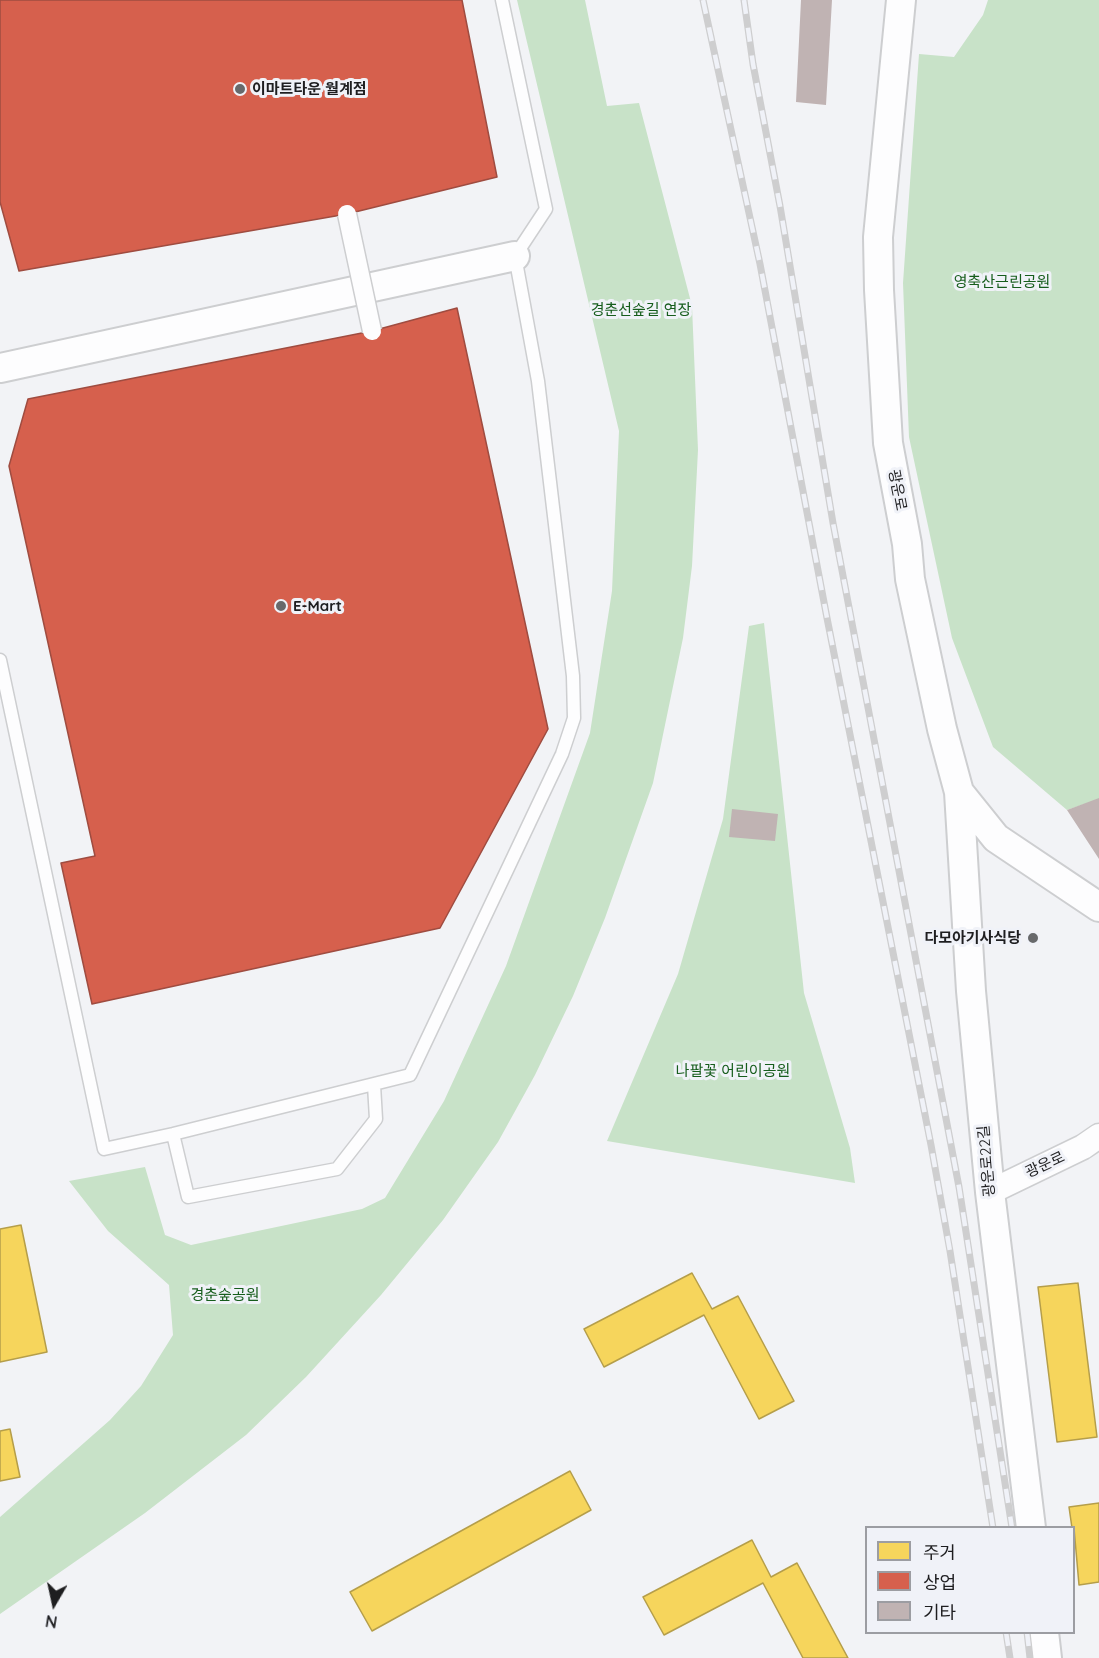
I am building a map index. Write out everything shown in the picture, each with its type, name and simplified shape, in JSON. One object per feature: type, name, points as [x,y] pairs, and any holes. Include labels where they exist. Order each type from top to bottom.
[{"type":"street","name":"광운로","points":[[901,0],[878,237],[888,443],[907,544],[910,579],[942,729],[960,792],[996,838],[1099,907]]},
{"type":"street","points":[[347,214],[372,331]]},
{"type":"street","points":[[0,368],[515,256]]},
{"type":"street","name":"광운로22길","points":[[960,792],[970,991],[990,1192],[1031,1526]]},
{"type":"street","name":"광운로","points":[[990,1192],[1083,1147],[1099,1136]]},
{"type":"street","points":[[1044,1634],[1047,1658]]},
{"type":"lane","points":[[0,660],[104,1149],[410,1075],[562,754],[574,718],[573,676],[538,381],[515,256],[546,209],[502,0]]},
{"type":"lane","points":[[173,1134],[188,1197],[337,1169],[376,1119],[374,1085]]},
{"type":"green space","name":"경춘선숲길 연장","points":[[517,0],[585,0],[607,106],[639,103],[692,306],[698,450],[692,566],[683,638],[653,783],[605,918],[573,996],[535,1075],[498,1142],[443,1220],[381,1295],[306,1377],[246,1435],[145,1513],[0,1614],[0,1517],[110,1420],[141,1386],[173,1335],[169,1285],[108,1231],[69,1181],[145,1167],[165,1235],[191,1245],[362,1209],[385,1198],[444,1101],[506,966],[590,733],[612,591],[619,431]]},
{"type":"green space","name":"영축산근린공원","points":[[988,0],[1099,0],[1099,799],[1067,810],[993,747],[952,638],[909,437],[903,283],[919,54],[954,57],[983,15]]},
{"type":"green space","name":"나팔꽃 어린이공원","points":[[764,623],[804,993],[850,1148],[855,1183],[607,1141],[678,974],[723,819],[749,626]]},
{"type":"building: 주거","points":[[21,1225],[47,1352],[0,1362],[0,1229]]},
{"type":"building: 주거","points":[[692,1273],[712,1309],[738,1296],[794,1401],[759,1419],[704,1315],[604,1367],[584,1329]]},
{"type":"building: 주거","points":[[1078,1283],[1097,1437],[1057,1442],[1038,1287]]},
{"type":"building: 주거","points":[[10,1429],[20,1477],[0,1481],[0,1431]]},
{"type":"building: 주거","points":[[570,1471],[591,1510],[372,1631],[350,1592]]},
{"type":"building: 주거","points":[[1099,1503],[1099,1582],[1079,1585],[1075,1526],[1072,1526],[1069,1507]]},
{"type":"building: 주거","points":[[752,1540],[771,1577],[797,1563],[848,1658],[803,1658],[763,1583],[664,1635],[643,1597]]},
{"type":"building: 상업","name":"이마트타운 월계점","points":[[0,0],[462,0],[497,177],[347,214],[19,271],[0,202]]},
{"type":"building: 상업","name":"E-Mart","points":[[457,308],[548,729],[440,928],[92,1004],[61,863],[95,856],[9,466],[28,399],[372,331]]},
{"type":"building: 기타","points":[[801,0],[832,0],[826,105],[796,102]]},
{"type":"building: 기타","points":[[1099,798],[1099,859],[1067,810]]},
{"type":"building: 기타","points":[[732,809],[778,814],[775,841],[729,837]]},
{"type":"railway","points":[[703,0],[760,264],[931,1145],[950,1251],[993,1526]]},
{"type":"railway","points":[[744,0],[753,64],[780,206],[833,523],[959,1187],[1012,1526]]},
{"type":"railway","points":[[1006,1634],[1010,1658]]},
{"type":"railway","points":[[1027,1634],[1030,1658]]},
{"type":"place","name":"이마트타운 월계점","points":[[240,89]]},
{"type":"place","name":"E-Mart","points":[[281,606]]},
{"type":"place","name":"다모아기사식당","points":[[1033,938]]},
{"type":"park label","name":"경춘숲공원","points":[[225,1295]]}]
